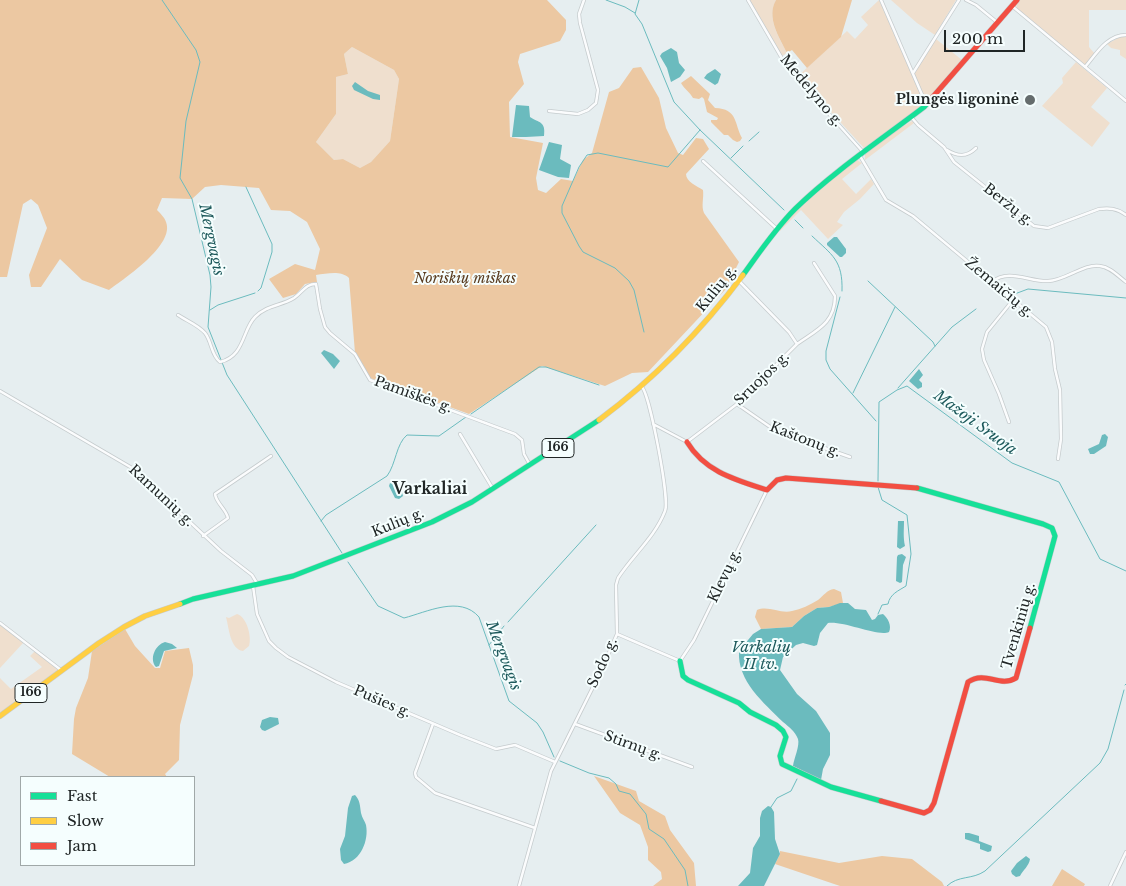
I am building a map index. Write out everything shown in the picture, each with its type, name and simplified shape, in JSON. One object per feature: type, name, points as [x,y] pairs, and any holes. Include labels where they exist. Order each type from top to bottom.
[{"type":"main road","name":"166","points":[[929,103],[1018,0]]},
{"type":"main road","name":"Kulių g.","points":[[0,716],[114,633],[150,614],[198,598],[293,576],[417,528],[463,507],[586,430],[642,387],[692,337],[739,281],[777,229],[810,195],[929,103]]},
{"type":"main road","points":[[687,442],[693,453],[715,471],[768,490]]},
{"type":"main road","name":"Tvenkinių g.","points":[[680,661],[684,676],[688,680],[739,703],[750,712],[776,725],[783,731],[786,741],[780,756],[782,764],[832,787],[924,813],[930,810],[934,803],[968,682],[979,676],[1006,682],[1016,678],[1054,545],[1055,532],[1052,528],[915,487],[786,478],[777,480],[768,490]]},
{"type":"street","points":[[549,111],[578,114],[588,110],[596,102],[598,90],[580,24],[579,14],[584,0]]},
{"type":"street","name":"Medelyno g.","points":[[748,0],[787,67],[862,154]]},
{"type":"street","points":[[881,0],[923,97],[929,103]]},
{"type":"street","points":[[913,73],[959,0]]},
{"type":"street","points":[[966,0],[976,5],[998,23]]},
{"type":"street","points":[[1012,6],[1126,102]]},
{"type":"street","points":[[1085,67],[1110,40],[1119,35],[1126,35]]},
{"type":"street","name":"Beržų g.","points":[[912,118],[946,150],[954,162],[1034,226],[1048,228],[1099,209],[1118,210],[1126,215]]},
{"type":"street","points":[[946,150],[953,154],[963,155],[970,154],[976,148]]},
{"type":"street","name":"Žemaičių g.","points":[[862,154],[886,200],[913,216],[1046,327],[1050,337],[1060,390],[1061,439],[1058,459]]},
{"type":"street","points":[[704,161],[777,229]]},
{"type":"street","points":[[797,344],[830,319],[835,302],[835,296],[814,263]]},
{"type":"street","points":[[992,282],[1006,276],[1048,282],[1059,280],[1092,266],[1108,268],[1126,282]]},
{"type":"street","name":"Sruojos g.","points":[[687,442],[738,404],[797,344],[789,332],[739,281]]},
{"type":"street","name":"Pamiškės g.","points":[[178,315],[190,321],[206,334],[220,362],[240,347],[249,325],[256,315],[274,305],[291,299],[307,285],[316,284],[325,326],[330,333],[355,354],[370,380],[515,434],[522,440],[524,454],[531,466]]},
{"type":"street","points":[[1008,422],[999,394],[984,360],[982,349],[987,332],[1013,300]]},
{"type":"street","name":"Sodo g.","points":[[519,886],[549,777],[617,634],[616,585],[618,578],[652,535],[666,508],[665,486],[653,424],[646,392],[642,387]]},
{"type":"street","name":"Ramunių g.","points":[[0,391],[132,468],[203,536],[232,561],[252,575],[255,586]]},
{"type":"street","name":"Kaštonų g.","points":[[738,404],[776,431],[850,457]]},
{"type":"street","points":[[653,424],[687,442]]},
{"type":"street","points":[[460,434],[493,489]]},
{"type":"street","points":[[203,536],[228,518],[226,511],[214,494],[271,456]]},
{"type":"street","name":"Klevų g.","points":[[680,661],[694,640],[768,490]]},
{"type":"street","name":"Pušies g.","points":[[255,586],[257,614],[269,641],[276,648],[336,682],[433,724],[496,749],[514,745],[555,762]]},
{"type":"street","points":[[0,623],[62,670]]},
{"type":"street","points":[[617,634],[680,661]]},
{"type":"street","points":[[433,724],[415,773],[416,777],[435,793],[535,828]]},
{"type":"street","name":"Stirnų g.","points":[[575,724],[692,767]]},
{"type":"street","points":[[1110,886],[1126,852]]},
{"type":"shaded area","points":[[749,0],[776,0],[773,7],[773,20],[777,34],[787,53],[782,56]]},
{"type":"shaded area","points":[[879,0],[913,75],[936,39],[962,60],[918,110],[864,148],[798,76],[847,31],[855,39],[868,25],[861,17]]},
{"type":"shaded area","points":[[891,0],[956,0],[935,35],[917,23]]},
{"type":"shaded area","points":[[1020,0],[1126,0],[1126,10],[1089,10],[1089,47],[1095,54],[1085,65],[1017,9],[1016,4]]},
{"type":"shaded area","points":[[1120,37],[1126,37],[1126,59],[1120,55],[1120,50],[1111,48],[1107,44]]},
{"type":"shaded area","points":[[352,47],[394,70],[399,79],[390,141],[371,162],[360,168],[343,159],[334,160],[316,142],[336,114],[336,77],[348,74],[344,54]]},
{"type":"shaded area","points":[[1076,62],[1107,88],[1091,107],[1110,123],[1092,147],[1042,106],[1063,83],[1062,78]]},
{"type":"shaded area","points":[[912,121],[914,123],[865,160],[865,154]]},
{"type":"shaded area","points":[[857,160],[862,163],[842,179],[856,194],[871,179],[874,184],[844,212],[837,222],[843,225],[828,239],[801,210],[780,231],[779,229],[806,201]]},
{"type":"shaded area","points":[[237,614],[244,619],[249,633],[249,646],[243,651],[235,646],[233,642],[226,617],[229,618]]},
{"type":"shaded area","points":[[0,625],[24,642],[0,668]]},
{"type":"shaded area","points":[[35,651],[58,670],[0,713],[0,678],[11,689],[42,667],[30,656]]},
{"type":"green space","name":"Noriškių miškas","points":[[0,0],[547,0],[566,20],[566,30],[560,41],[520,54],[518,62],[524,84],[509,102],[510,137],[543,143],[536,178],[538,190],[546,193],[561,179],[573,181],[583,160],[592,153],[609,92],[619,88],[633,68],[641,67],[659,98],[666,128],[678,153],[683,155],[696,138],[703,139],[709,149],[686,174],[686,177],[692,184],[703,190],[704,213],[739,262],[725,290],[648,372],[632,373],[605,386],[542,366],[469,414],[370,378],[355,353],[349,278],[342,274],[333,273],[316,275],[317,282],[305,284],[296,294],[283,298],[269,279],[295,264],[315,270],[320,249],[307,222],[290,211],[271,210],[259,188],[221,185],[205,187],[192,199],[162,198],[157,210],[166,222],[167,231],[163,241],[147,260],[109,290],[82,280],[60,259],[41,287],[31,287],[29,275],[47,228],[38,205],[31,199],[23,204],[7,277],[0,277]],"holes":[[[352,47],[394,70],[399,79],[390,141],[371,162],[360,168],[343,159],[334,160],[316,142],[336,114],[336,77],[348,74],[344,54]]]},
{"type":"green space","points":[[776,0],[852,0],[841,37],[807,68],[792,50],[787,53],[777,34],[772,13]]},
{"type":"green space","points":[[691,76],[710,94],[708,100],[715,108],[732,114],[742,138],[740,141],[737,142],[728,135],[724,135],[711,122],[711,120],[717,120],[718,118],[707,112],[704,99],[702,97],[699,99],[693,98],[682,85],[681,83]]},
{"type":"green space","points":[[834,589],[841,592],[843,603],[817,608],[792,627],[761,629],[755,617],[757,610],[761,609],[788,612],[802,608]]},
{"type":"green space","points":[[125,629],[135,646],[155,668],[160,668],[165,651],[189,648],[193,675],[180,725],[179,760],[165,774],[166,776],[108,776],[72,754],[76,708],[88,678],[92,651]]},
{"type":"green space","points":[[594,776],[636,791],[639,801],[665,816],[670,830],[694,863],[696,886],[653,886],[662,879],[661,872],[648,860],[648,847],[640,825],[620,813]]},
{"type":"green space","points":[[780,851],[839,863],[882,856],[912,859],[942,882],[944,886],[840,886],[775,864]]},
{"type":"green space","points":[[1062,869],[1085,884],[1084,886],[1052,886]]},
{"type":"water","points":[[671,48],[677,52],[679,63],[685,70],[680,77],[671,82],[667,68],[660,56]]},
{"type":"water","points":[[715,69],[721,74],[718,83],[715,85],[704,78]]},
{"type":"water","points":[[355,82],[368,91],[380,95],[380,100],[373,99],[354,90],[352,86]]},
{"type":"water","points":[[516,105],[529,106],[530,117],[543,125],[544,136],[512,137]]},
{"type":"water","points":[[549,142],[562,145],[560,159],[571,165],[569,178],[558,177],[539,170]]},
{"type":"water","points":[[834,237],[837,237],[846,249],[846,253],[842,257],[827,245]]},
{"type":"water","points":[[324,350],[333,354],[340,361],[334,369],[321,353]]},
{"type":"water","points":[[919,369],[923,375],[919,380],[922,383],[922,387],[918,389],[909,381]]},
{"type":"water","points":[[1105,434],[1108,437],[1106,446],[1094,454],[1090,454],[1088,449],[1099,444],[1102,435]]},
{"type":"water","points":[[394,480],[403,496],[399,499],[395,498],[389,486]]},
{"type":"water","points":[[898,521],[904,521],[905,546],[900,549],[897,547]]},
{"type":"water","points":[[902,554],[906,557],[903,565],[902,582],[900,583],[896,581],[897,557]]},
{"type":"water","name":"Varkalių II tv.","points":[[840,603],[848,603],[855,609],[866,610],[872,620],[878,615],[883,614],[889,622],[889,632],[877,632],[843,624],[828,623],[820,633],[817,645],[803,643],[796,645],[783,657],[780,670],[797,694],[816,711],[830,733],[830,755],[823,769],[821,780],[793,766],[798,745],[797,736],[753,691],[742,672],[739,651],[753,634],[761,629],[792,627],[817,608],[829,607]]},
{"type":"water","points":[[165,642],[177,648],[164,651],[159,666],[156,667],[153,660],[154,653],[158,646]]},
{"type":"water","points":[[270,717],[278,718],[279,724],[265,731],[262,730],[260,727],[262,720]]},
{"type":"water","points":[[355,795],[359,801],[361,815],[367,831],[365,843],[359,854],[355,859],[344,864],[341,860],[340,849],[345,836],[348,808],[352,796]]},
{"type":"water","points":[[768,806],[774,812],[775,839],[780,854],[764,886],[738,886],[750,873],[753,848],[760,836],[760,818],[762,811]]},
{"type":"water","points":[[965,833],[979,836],[979,841],[992,846],[991,851],[988,852],[980,849],[980,844],[965,839]]},
{"type":"water","points":[[1026,856],[1030,859],[1028,864],[1020,876],[1016,877],[1011,871]]},
{"type":"waterway","name":"Mergvagis","points":[[162,0],[196,50],[200,62],[186,121],[180,178],[192,199],[210,275],[208,327],[227,375],[342,553]]},
{"type":"waterway","points":[[606,0],[635,13]]},
{"type":"waterway","points":[[639,0],[635,14],[642,24],[674,102],[700,130],[784,210]]},
{"type":"waterway","points":[[644,332],[634,290],[629,281],[615,268],[583,252],[562,213],[562,206],[579,167],[587,155],[598,153],[668,167],[700,130]]},
{"type":"waterway","points":[[749,141],[759,132]]},
{"type":"waterway","points":[[731,158],[743,146]]},
{"type":"waterway","points":[[246,187],[272,244],[272,252],[261,288],[258,291]]},
{"type":"waterway","points":[[795,220],[803,228]]},
{"type":"waterway","points":[[812,236],[835,259],[841,272],[842,291]]},
{"type":"waterway","points":[[868,281],[935,346]]},
{"type":"waterway","points":[[1012,295],[1028,289],[1126,298]]},
{"type":"waterway","points":[[210,310],[218,305],[255,293]]},
{"type":"waterway","points":[[840,297],[826,351],[826,360],[830,369],[876,421]]},
{"type":"waterway","points":[[853,393],[895,307]]},
{"type":"waterway","points":[[898,388],[952,327],[976,309]]},
{"type":"waterway","points":[[471,414],[539,367],[546,367],[599,385]]},
{"type":"waterway","name":"Mažoji Sruoja","points":[[878,481],[879,402],[907,386],[1012,463],[1059,482],[1100,559],[1126,571]]},
{"type":"waterway","points":[[321,521],[326,515],[387,476],[403,439],[407,435],[439,436],[466,417]]},
{"type":"waterway","name":"Mažoji Sruoja","points":[[878,487],[882,500],[907,515],[911,554],[906,586],[892,595],[888,604],[882,605],[878,614]]},
{"type":"waterway","points":[[508,622],[596,525]]},
{"type":"waterway","name":"Mergvagis","points":[[348,562],[378,606],[404,618],[433,609],[453,606],[471,610],[479,617],[509,701],[537,723],[554,757]]},
{"type":"waterway","points":[[489,645],[504,626]]},
{"type":"waterway","points":[[947,886],[956,880],[975,876],[985,871],[1100,763],[1108,749],[1124,690]]},
{"type":"waterway","name":"Mergvagis","points":[[560,761],[589,773],[609,778],[616,784],[619,791],[630,794],[646,814],[649,829],[664,839],[685,870],[688,886]]},
{"type":"waterway","name":"Mažoji Sruoja","points":[[771,807],[777,798],[791,791],[797,779]]},
{"type":"traffic: fast","points":[[743,275],[774,233],[795,209],[825,182],[924,107],[931,99]]},
{"type":"traffic: fast","points":[[180,604],[193,599],[293,576],[432,522],[472,502],[599,420]]},
{"type":"traffic: fast","points":[[917,488],[1052,528],[1055,536],[1030,628]]},
{"type":"traffic: fast","points":[[680,661],[683,676],[688,680],[739,703],[750,712],[776,725],[783,731],[786,737],[780,756],[782,764],[831,787],[881,801]]},
{"type":"traffic: slow","points":[[599,420],[639,388],[676,353],[711,315],[743,275]]},
{"type":"traffic: slow","points":[[0,716],[99,643],[124,627],[145,616],[180,604]]},
{"type":"traffic: jam","points":[[931,99],[1017,0]]},
{"type":"traffic: jam","points":[[687,442],[694,452],[712,468],[722,474],[767,490],[777,480],[786,478],[917,488]]},
{"type":"traffic: jam","points":[[881,801],[924,813],[930,810],[934,803],[968,682],[981,678],[1004,681],[1016,678],[1030,628]]},
{"type":"place","name":"Plungės ligoninė","points":[[1030,100]]},
{"type":"district","name":"Varkaliai","points":[[430,489]]}]
